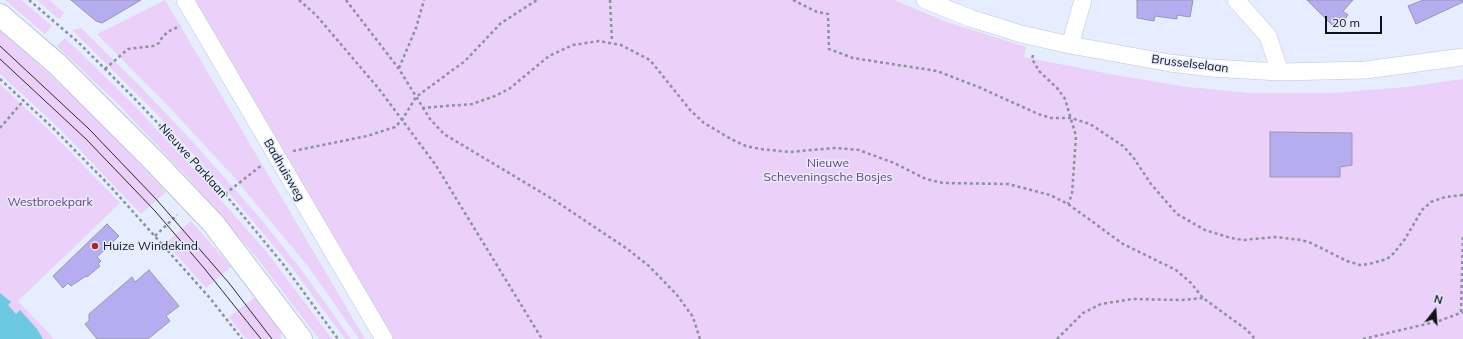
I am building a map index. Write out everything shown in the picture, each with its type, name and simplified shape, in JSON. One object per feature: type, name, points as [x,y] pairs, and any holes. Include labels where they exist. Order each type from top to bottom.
[{"type":"main road","points":[[0,15],[56,64],[153,160],[213,223],[301,339]]},
{"type":"street","name":"Badhuisweg","points":[[185,0],[384,339]]},
{"type":"street","name":"Brusselselaan","points":[[924,0],[970,18],[1070,45],[1170,63],[1211,68],[1280,72],[1366,70],[1463,57]]},
{"type":"street","points":[[1070,45],[1083,0]]},
{"type":"street","points":[[1236,0],[1268,36],[1280,72]]},
{"type":"path","name":"Nieuwe Parklaan","points":[[29,0],[78,42],[157,120],[225,194],[283,264],[338,339]]},
{"type":"path","points":[[299,0],[316,15],[379,89],[434,164],[542,339]]},
{"type":"path","points":[[346,0],[399,68],[422,108],[444,134],[554,200],[620,244],[649,266],[677,295],[693,317],[700,339]]},
{"type":"path","points":[[399,68],[416,28],[424,0]]},
{"type":"path","points":[[225,194],[275,155],[367,136],[395,127],[402,120],[416,97],[465,61],[501,23],[537,0]]},
{"type":"path","points":[[610,0],[612,42]]},
{"type":"path","points":[[793,0],[817,12],[828,14],[829,49],[853,58],[937,71],[981,88],[1038,114],[1051,118],[1071,118],[1090,124],[1123,146],[1133,156],[1177,214],[1185,220],[1205,230],[1231,238],[1244,240],[1275,237],[1301,240],[1360,265],[1381,261],[1394,253],[1405,239],[1422,210],[1431,202],[1445,197],[1463,195]]},
{"type":"path","points":[[105,69],[128,50],[153,46],[159,43],[163,36],[171,30],[197,22]]},
{"type":"path","points":[[1037,37],[1032,60],[1039,71],[1058,89],[1065,99],[1076,136],[1072,194],[1068,204]]},
{"type":"path","points":[[422,108],[472,104],[484,101],[509,89],[540,62],[561,49],[589,42],[612,42],[631,49],[650,60],[691,110],[704,122],[730,139],[746,146],[790,152],[834,148],[859,150],[894,163],[926,179],[943,183],[1008,184],[1038,191],[1068,204],[1123,244],[1176,270],[1191,283],[1203,298],[1247,330],[1256,339]]},
{"type":"path","points":[[0,78],[110,186],[169,251],[242,339]]},
{"type":"path","points":[[0,128],[24,100]]},
{"type":"path","points":[[1363,339],[1439,321],[1462,312],[1463,235]]},
{"type":"path","points":[[1057,339],[1083,313],[1101,304],[1133,299],[1182,300],[1203,298]]},
{"type":"green space","points":[[5,0],[21,0],[52,26],[45,34]]},
{"type":"green space","points":[[37,0],[49,0],[64,13],[59,19]]},
{"type":"green space","points":[[165,0],[365,339],[359,339],[307,265],[232,175],[172,110],[97,34]]},
{"type":"green space","name":"Nieuwe Scheveningsche Bosjes","points":[[194,0],[894,0],[947,22],[1026,47],[1024,57],[1115,75],[1187,87],[1250,93],[1331,93],[1407,87],[1463,79],[1463,339],[393,339]]},
{"type":"green space","points":[[81,28],[139,85],[192,141],[261,219],[303,272],[351,339],[345,339],[290,265],[229,193],[149,106],[72,30]]},
{"type":"green space","points":[[0,29],[92,114],[166,192],[141,214],[57,126],[0,74]]},
{"type":"green space","points":[[65,38],[130,101],[200,176],[269,255],[332,339],[319,339],[258,259],[189,179],[117,103],[57,46]]},
{"type":"green space","name":"Westbroekpark","points":[[0,84],[51,132],[120,203],[18,301],[54,339],[0,339]]},
{"type":"green space","points":[[191,221],[231,267],[206,288],[166,243]]},
{"type":"green space","points":[[255,297],[281,331],[281,339],[246,339],[229,317]]},
{"type":"water","points":[[0,293],[11,302],[8,305],[16,314],[20,310],[37,329],[43,339],[0,339]]},
{"type":"building","points":[[71,0],[141,0],[102,23],[96,21]]},
{"type":"building","points":[[1137,0],[1193,0],[1190,17],[1177,15],[1177,19],[1155,16],[1154,21],[1137,18]]},
{"type":"building","points":[[1307,0],[1353,0],[1343,11],[1348,15],[1339,27],[1334,23],[1332,25]]},
{"type":"building","points":[[1423,0],[1463,0],[1463,2],[1416,24],[1408,6]]},
{"type":"building","points":[[1270,132],[1352,133],[1352,165],[1340,167],[1340,177],[1270,177]]},
{"type":"building","name":"Huize Windekind","points":[[107,224],[119,236],[97,257],[101,261],[98,264],[100,266],[87,277],[86,276],[71,286],[68,283],[63,288],[53,276]]},
{"type":"building","points":[[149,270],[179,306],[166,316],[170,321],[148,339],[97,339],[85,324],[89,321],[89,314],[132,277],[135,282]]},
{"type":"tram line","points":[[0,46],[89,129],[156,199],[229,283],[272,339]]},
{"type":"tram line","points":[[0,59],[86,139],[155,211],[204,268],[261,339]]},
{"type":"place","name":"Huize Windekind","points":[[95,246]]}]
